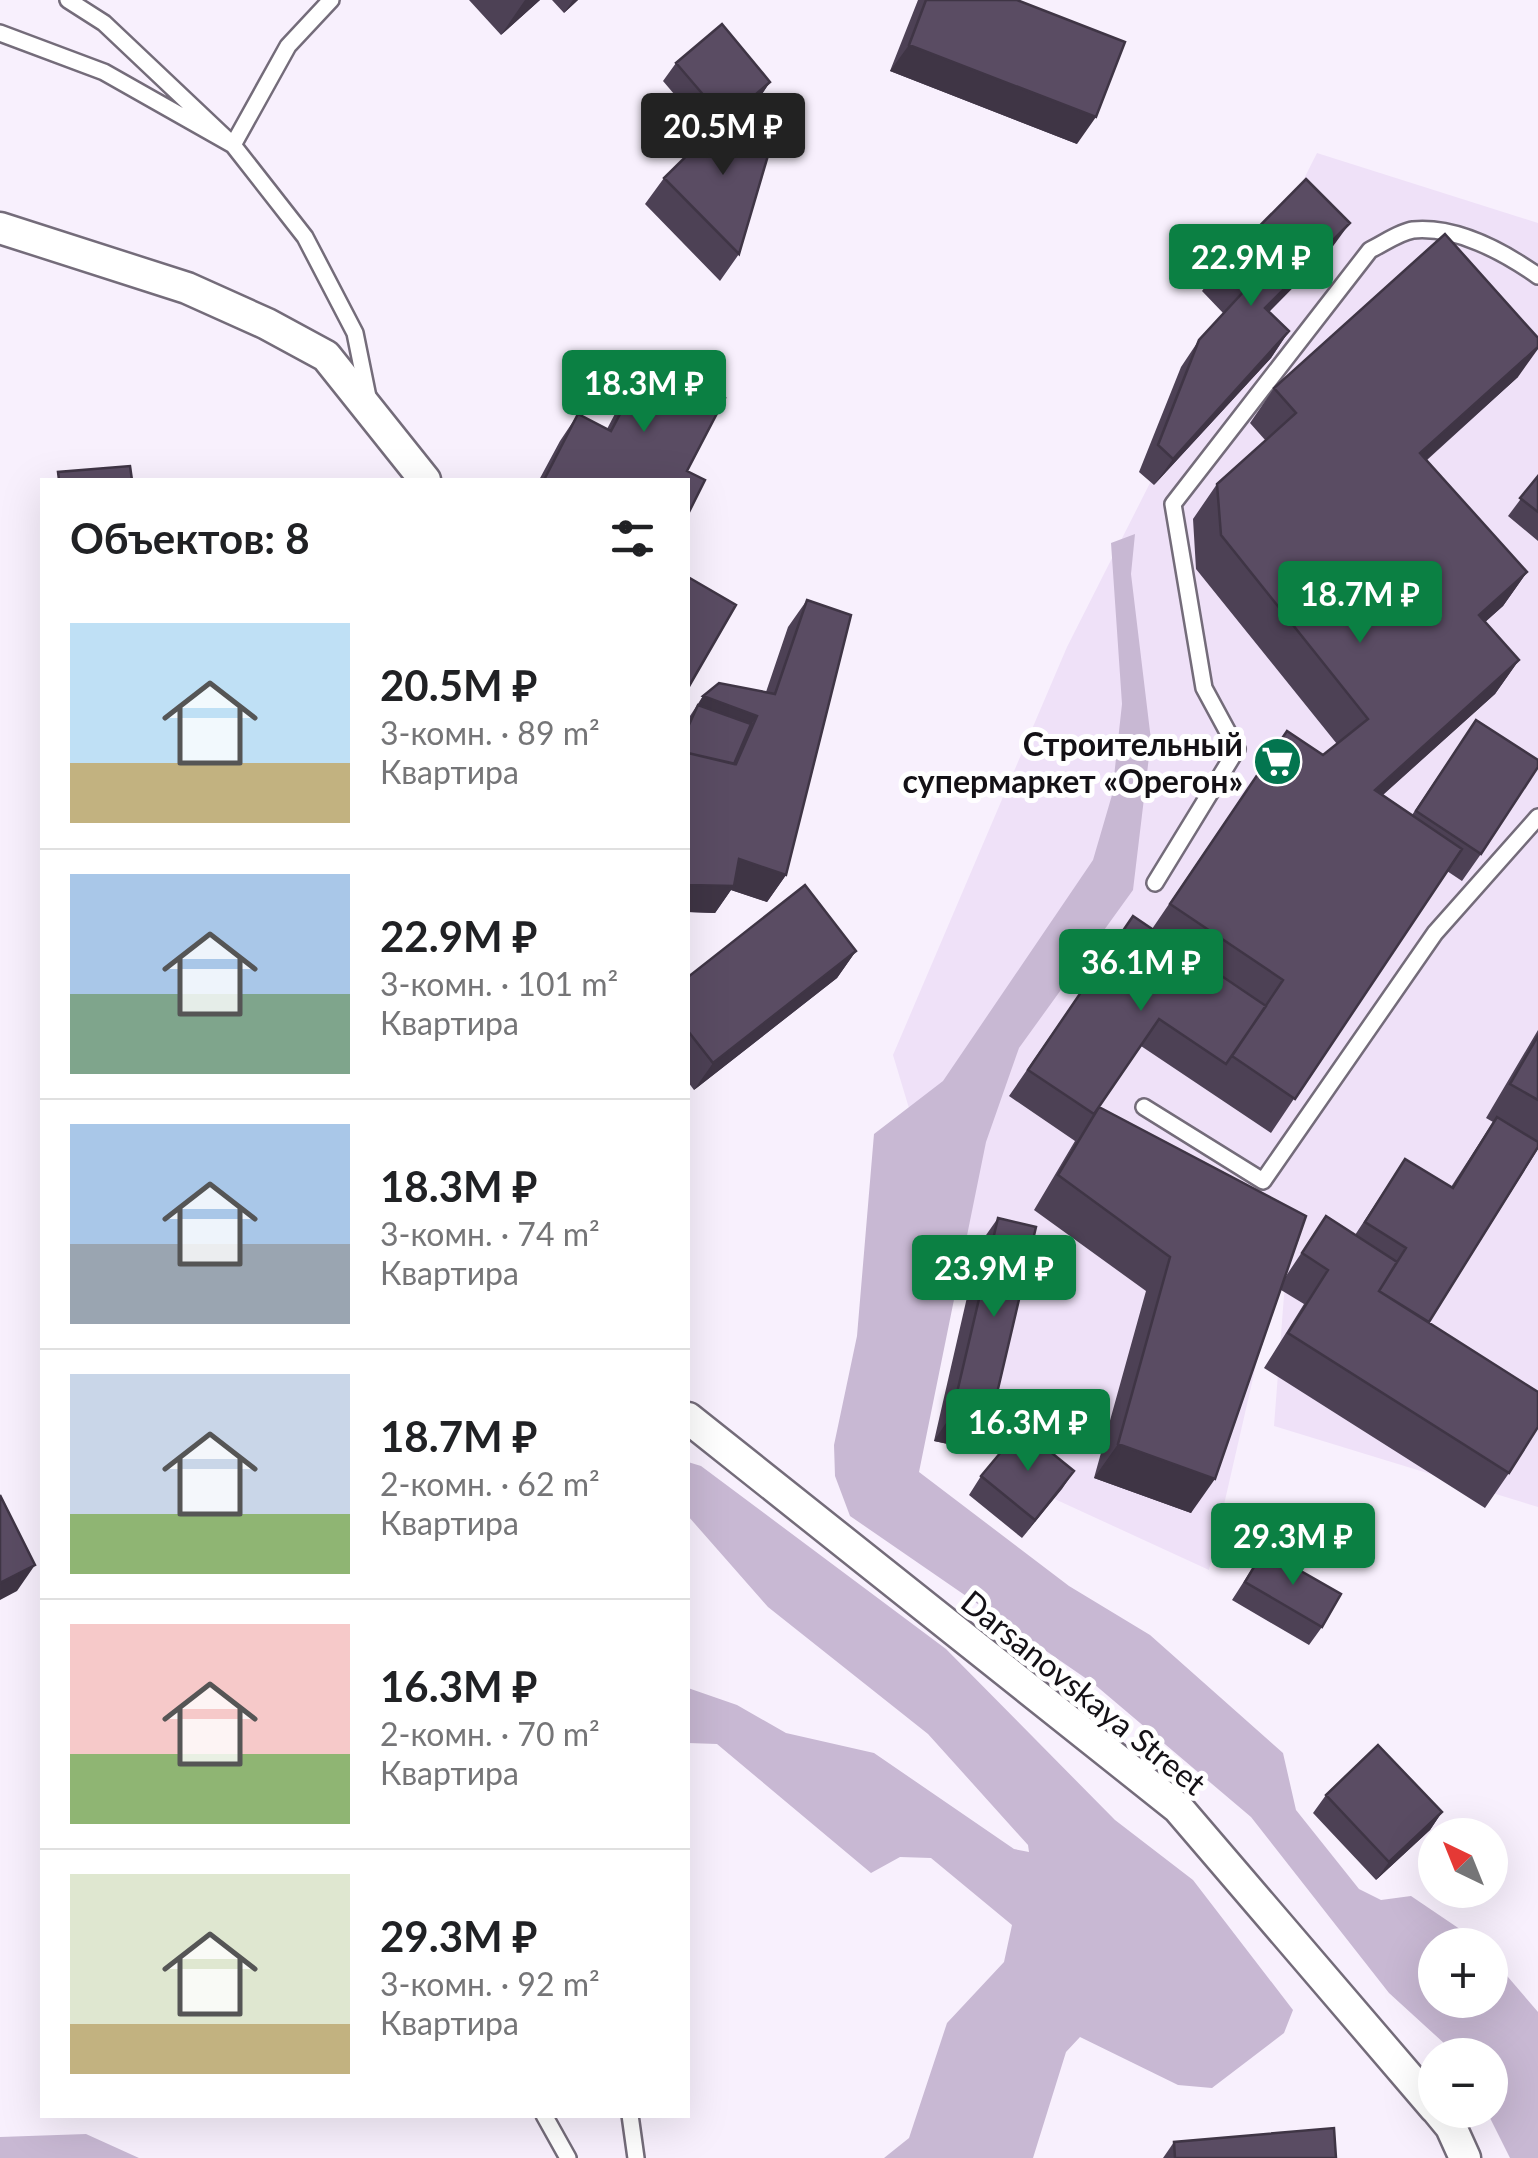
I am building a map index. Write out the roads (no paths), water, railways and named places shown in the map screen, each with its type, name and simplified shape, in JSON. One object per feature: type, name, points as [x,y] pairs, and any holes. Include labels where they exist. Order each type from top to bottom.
[{"type":"street","points":[[0,228],[187,288],[326,356],[424,478]]},
{"type":"street","name":"Darsanovskaya Street","points":[[690,1420],[1178,1808],[1418,2088]]},
{"type":"street","name":"Darsanovskaya Street","points":[[1451,2128],[1465,2158]]},
{"type":"lane","points":[[68,0],[104,24],[232,145],[305,238],[355,333],[371,412]]},
{"type":"lane","points":[[232,145],[288,46],[331,0]]},
{"type":"lane","points":[[0,33],[104,72],[232,145]]},
{"type":"lane","points":[[1154,882],[1236,749],[1204,688],[1173,504],[1370,250],[1409,230],[1448,232],[1514,259],[1538,276]]},
{"type":"lane","points":[[1144,1107],[1263,1181],[1435,933],[1538,817]]},
{"type":"lane","points":[[546,2118],[568,2158]]},
{"type":"lane","points":[[630,2118],[636,2158]]},
{"type":"place","name":"Строительный супермаркет «Орегон»","points":[[1278,761]]}]
